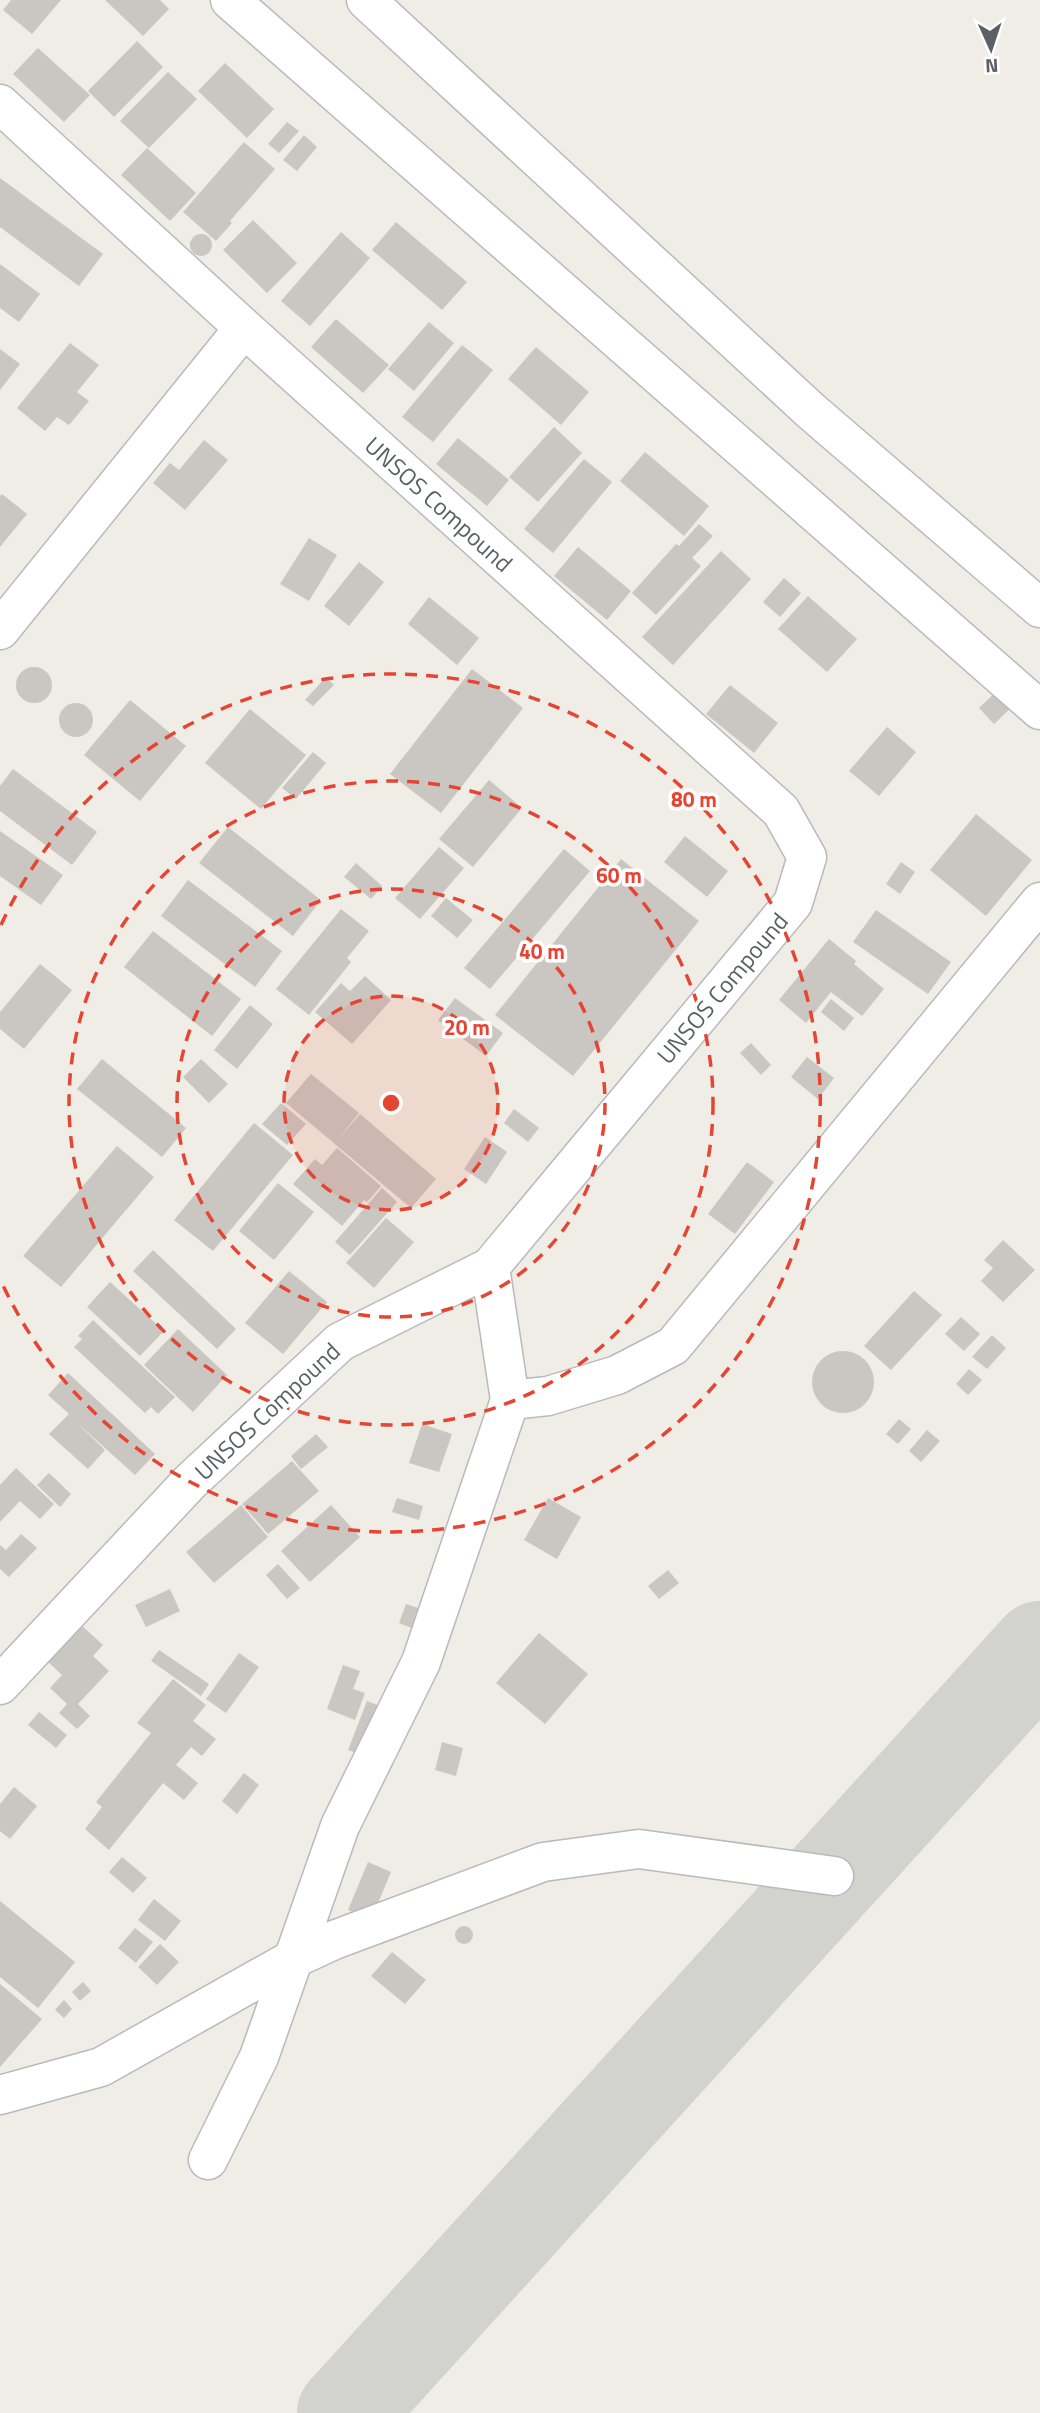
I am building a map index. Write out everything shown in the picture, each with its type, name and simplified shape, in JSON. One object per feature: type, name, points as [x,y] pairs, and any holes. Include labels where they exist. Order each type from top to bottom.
[{"type":"lane","points":[[230,0],[1040,710]]},
{"type":"lane","points":[[366,0],[811,411],[1040,608]]},
{"type":"lane","name":"UNSOS Compound","points":[[0,104],[244,328],[781,811],[807,857],[793,903],[489,1267],[340,1342],[190,1482],[0,1685]]},
{"type":"lane","points":[[0,630],[244,328]]},
{"type":"lane","points":[[510,1400],[548,1396],[617,1375],[673,1346],[1040,902]]},
{"type":"lane","points":[[208,2160],[259,2057],[340,1826],[421,1662],[510,1400],[489,1267]]},
{"type":"lane","points":[[0,2095],[101,2067],[293,1959],[334,1940],[543,1862],[639,1849],[834,1876]]},
{"type":"building","points":[[11,0],[61,0],[32,34],[3,10]]},
{"type":"building","points":[[105,0],[160,0],[169,9],[143,36]]},
{"type":"building","points":[[137,41],[163,67],[114,117],[88,91]]},
{"type":"building","points":[[38,48],[90,95],[64,122],[13,74]]},
{"type":"building","points":[[225,63],[274,109],[247,138],[198,91]]},
{"type":"building","points":[[168,72],[197,99],[149,148],[120,121]]},
{"type":"building","points":[[287,122],[299,131],[279,153],[268,144]]},
{"type":"building","points":[[304,135],[317,147],[297,171],[283,160]]},
{"type":"building","points":[[244,142],[275,169],[216,241],[183,212]]},
{"type":"building","points":[[147,148],[196,193],[170,221],[121,175]]},
{"type":"building","points":[[0,178],[103,254],[79,286],[0,227]]},
{"type":"building","points":[[253,220],[297,263],[267,293],[223,250]]},
{"type":"building","points":[[396,222],[467,282],[442,310],[372,250]]},
{"type":"building","points":[[341,232],[370,258],[310,326],[281,301]]},
{"type":"building","points":[[201,234],[209,237],[212,245],[209,253],[201,256],[193,253],[190,245],[193,237]]},
{"type":"building","points":[[0,264],[40,294],[19,322],[0,308]]},
{"type":"building","points":[[336,319],[389,365],[363,393],[311,347]]},
{"type":"building","points":[[429,322],[454,343],[414,391],[388,369]]},
{"type":"building","points":[[70,343],[99,365],[77,392],[89,401],[69,425],[57,417],[45,431],[17,408]]},
{"type":"building","points":[[462,345],[493,370],[433,442],[402,417]]},
{"type":"building","points":[[536,347],[589,392],[561,425],[508,379]]},
{"type":"building","points":[[0,349],[20,364],[0,390]]},
{"type":"building","points":[[554,427],[582,453],[538,502],[509,477]]},
{"type":"building","points":[[458,438],[509,480],[487,506],[436,464]]},
{"type":"building","points":[[204,440],[228,460],[185,510],[153,483],[170,463],[179,470]]},
{"type":"building","points":[[645,452],[709,506],[684,536],[620,481]]},
{"type":"building","points":[[584,459],[612,482],[553,553],[524,529]]},
{"type":"building","points":[[2,494],[27,514],[0,547],[0,496]]},
{"type":"building","points":[[699,524],[713,536],[692,558],[701,566],[656,615],[632,593],[676,544],[679,546]]},
{"type":"building","points":[[309,538],[337,555],[309,601],[280,584]]},
{"type":"building","points":[[578,547],[631,591],[607,620],[554,576]]},
{"type":"building","points":[[721,551],[751,579],[673,665],[642,637]]},
{"type":"building","points":[[359,562],[384,582],[349,626],[324,606]]},
{"type":"building","points":[[784,578],[801,593],[780,617],[763,602]]},
{"type":"building","points":[[808,596],[857,639],[827,672],[778,629]]},
{"type":"building","points":[[429,597],[479,638],[457,665],[408,624]]},
{"type":"building","points":[[34,667],[47,672],[52,685],[47,698],[34,703],[21,698],[16,685],[21,672]]},
{"type":"building","points":[[472,669],[523,708],[441,813],[390,774]]},
{"type":"building","points":[[326,677],[334,685],[313,706],[305,700]]},
{"type":"building","points":[[730,685],[778,723],[754,753],[706,714]]},
{"type":"building","points":[[997,691],[1012,707],[994,724],[979,708]]},
{"type":"building","points":[[130,700],[186,746],[140,801],[84,755]]},
{"type":"building","points":[[76,703],[88,708],[93,720],[88,732],[76,737],[64,732],[59,720],[64,708]]},
{"type":"building","points":[[250,709],[306,755],[261,809],[205,763]]},
{"type":"building","points":[[887,727],[916,752],[879,796],[849,771]]},
{"type":"building","points":[[313,752],[326,763],[296,799],[282,788]]},
{"type":"building","points":[[13,769],[97,832],[72,865],[0,811],[0,786]]},
{"type":"building","points":[[489,780],[522,808],[473,867],[439,839]]},
{"type":"building","points":[[976,814],[1032,860],[986,916],[930,870]]},
{"type":"building","points":[[228,827],[321,900],[293,936],[199,863]]},
{"type":"building","points":[[0,831],[63,875],[41,905],[0,876]]},
{"type":"building","points":[[685,836],[728,871],[707,897],[664,862]]},
{"type":"building","points":[[439,847],[464,868],[420,919],[395,898]]},
{"type":"building","points":[[564,849],[590,871],[490,989],[464,968]]},
{"type":"building","points":[[621,859],[699,921],[573,1076],[495,1015]]},
{"type":"building","points":[[901,862],[915,872],[900,894],[886,884]]},
{"type":"building","points":[[356,863],[382,886],[371,899],[344,877]]},
{"type":"building","points":[[188,880],[282,951],[255,987],[161,916]]},
{"type":"building","points":[[446,898],[473,920],[457,938],[431,916]]},
{"type":"building","points":[[341,909],[369,931],[347,958],[351,962],[309,1015],[276,989]]},
{"type":"building","points":[[876,910],[951,962],[928,994],[853,942]]},
{"type":"building","points":[[153,931],[241,999],[212,1036],[124,967]]},
{"type":"building","points":[[829,939],[884,989],[862,1016],[831,992],[806,1023],[779,1000]]},
{"type":"building","points":[[40,964],[72,990],[24,1049],[0,1029],[0,1012]]},
{"type":"building","points":[[365,976],[391,1000],[352,1044],[315,1012],[341,983],[350,991]]},
{"type":"building","points":[[455,998],[503,1033],[486,1056],[438,1020]]},
{"type":"building","points":[[831,999],[854,1018],[844,1031],[821,1012]]},
{"type":"building","points":[[250,1005],[273,1024],[237,1069],[214,1050]]},
{"type":"building","points":[[751,1043],[771,1065],[761,1075],[740,1053]]},
{"type":"building","points":[[807,1057],[834,1078],[818,1099],[791,1077]]},
{"type":"building","points":[[102,1059],[186,1128],[162,1157],[77,1089]]},
{"type":"building","points":[[201,1059],[228,1084],[209,1103],[183,1077]]},
{"type":"building","points":[[311,1074],[359,1113],[337,1141],[360,1114],[436,1179],[411,1208],[286,1103]]},
{"type":"building","points":[[281,1103],[306,1124],[287,1145],[262,1124]]},
{"type":"building","points":[[514,1109],[539,1128],[528,1142],[504,1123]]},
{"type":"building","points":[[254,1123],[293,1155],[213,1251],[174,1220]]},
{"type":"building","points":[[485,1137],[507,1152],[486,1184],[464,1169]]},
{"type":"building","points":[[117,1146],[154,1177],[61,1287],[23,1256]]},
{"type":"building","points":[[337,1148],[381,1186],[367,1202],[364,1200],[342,1226],[293,1184],[315,1159],[322,1165]]},
{"type":"building","points":[[747,1162],[774,1182],[735,1234],[708,1214]]},
{"type":"building","points":[[278,1183],[314,1212],[274,1260],[239,1231]]},
{"type":"building","points":[[382,1188],[397,1202],[350,1255],[335,1242]]},
{"type":"building","points":[[386,1218],[414,1242],[374,1288],[346,1263]]},
{"type":"building","points":[[1003,1240],[1035,1270],[1003,1302],[981,1281],[993,1268],[984,1260]]},
{"type":"building","points":[[153,1250],[236,1329],[217,1349],[133,1271]]},
{"type":"building","points":[[289,1271],[327,1302],[283,1354],[245,1323]]},
{"type":"building","points":[[110,1282],[164,1331],[140,1356],[87,1307]]},
{"type":"building","points":[[914,1291],[942,1315],[891,1370],[864,1346]]},
{"type":"building","points":[[961,1317],[980,1334],[964,1351],[945,1334]]},
{"type":"building","points":[[93,1320],[175,1397],[158,1414],[151,1407],[145,1413],[74,1347],[82,1339],[78,1336]]},
{"type":"building","points":[[178,1329],[227,1375],[193,1412],[144,1365]]},
{"type":"building","points":[[992,1335],[1006,1348],[987,1369],[972,1357]]},
{"type":"building","points":[[843,1351],[865,1360],[874,1382],[865,1404],[843,1413],[821,1404],[812,1382],[821,1360]]},
{"type":"building","points":[[969,1369],[982,1380],[968,1395],[956,1384]]},
{"type":"building","points":[[68,1373],[155,1454],[135,1475],[75,1421],[105,1450],[88,1469],[49,1434],[69,1414],[48,1395]]},
{"type":"building","points":[[899,1419],[911,1429],[898,1444],[886,1434]]},
{"type":"building","points":[[422,1424],[452,1434],[439,1472],[409,1463]]},
{"type":"building","points":[[927,1430],[940,1441],[921,1462],[909,1451]]},
{"type":"building","points":[[316,1434],[328,1447],[301,1469],[291,1456]]},
{"type":"building","points":[[292,1461],[319,1491],[268,1534],[242,1504]]},
{"type":"building","points":[[16,1468],[54,1504],[40,1519],[20,1501],[0,1522],[0,1485]]},
{"type":"building","points":[[49,1473],[71,1494],[60,1507],[37,1485]]},
{"type":"building","points":[[397,1498],[423,1506],[419,1520],[392,1512]]},
{"type":"building","points":[[548,1498],[581,1517],[557,1559],[524,1540]]},
{"type":"building","points":[[241,1505],[268,1537],[214,1583],[186,1552]]},
{"type":"building","points":[[331,1505],[360,1537],[310,1582],[281,1551]]},
{"type":"building","points":[[21,1534],[37,1548],[9,1577],[0,1569],[0,1545],[6,1550]]},
{"type":"building","points":[[278,1564],[300,1588],[287,1599],[266,1575]]},
{"type":"building","points":[[668,1570],[679,1583],[659,1599],[648,1586]]},
{"type":"building","points":[[170,1589],[180,1611],[146,1627],[135,1605]]},
{"type":"building","points":[[406,1604],[421,1609],[414,1629],[399,1623]]},
{"type":"building","points":[[80,1624],[103,1645],[93,1656],[109,1671],[78,1704],[90,1716],[77,1729],[59,1713],[67,1704],[50,1688],[62,1675],[46,1660]]},
{"type":"building","points":[[539,1633],[588,1674],[545,1724],[496,1683]]},
{"type":"building","points":[[159,1650],[209,1684],[201,1696],[151,1661]]},
{"type":"building","points":[[239,1653],[259,1667],[226,1713],[206,1699]]},
{"type":"building","points":[[343,1665],[360,1671],[353,1689],[365,1693],[355,1720],[327,1709]]},
{"type":"building","points":[[173,1679],[206,1705],[193,1721],[216,1739],[202,1756],[191,1747],[176,1765],[198,1783],[184,1800],[163,1783],[109,1850],[85,1829],[102,1807],[96,1802],[151,1733],[137,1723]]},
{"type":"building","points":[[367,1701],[380,1706],[361,1755],[348,1750]]},
{"type":"building","points":[[39,1712],[67,1735],[56,1748],[28,1725]]},
{"type":"building","points":[[442,1742],[463,1748],[456,1776],[435,1770]]},
{"type":"building","points":[[244,1773],[259,1785],[237,1814],[222,1801]]},
{"type":"building","points":[[14,1787],[37,1806],[10,1839],[0,1831],[0,1804]]},
{"type":"building","points":[[122,1857],[147,1878],[133,1893],[109,1872]]},
{"type":"building","points":[[368,1862],[391,1872],[371,1920],[348,1910]]},
{"type":"building","points":[[154,1899],[181,1921],[165,1941],[138,1920]]},
{"type":"building","points":[[0,1901],[75,1962],[38,2008],[0,1977]]},
{"type":"building","points":[[464,1926],[470,1929],[473,1935],[470,1941],[464,1944],[458,1941],[455,1935],[458,1929]]},
{"type":"building","points":[[135,1928],[153,1942],[136,1963],[118,1948]]},
{"type":"building","points":[[160,1944],[179,1962],[157,1985],[138,1967]]},
{"type":"building","points":[[392,1952],[426,1980],[405,2004],[371,1976]]},
{"type":"building","points":[[83,1982],[91,1991],[80,2001],[72,1992]]},
{"type":"building","points":[[0,1984],[42,2019],[0,2067]]},
{"type":"building","points":[[64,2000],[72,2009],[64,2018],[55,2010]]},
{"type":"taxiway","points":[[345,2413],[1040,1649]]}]
